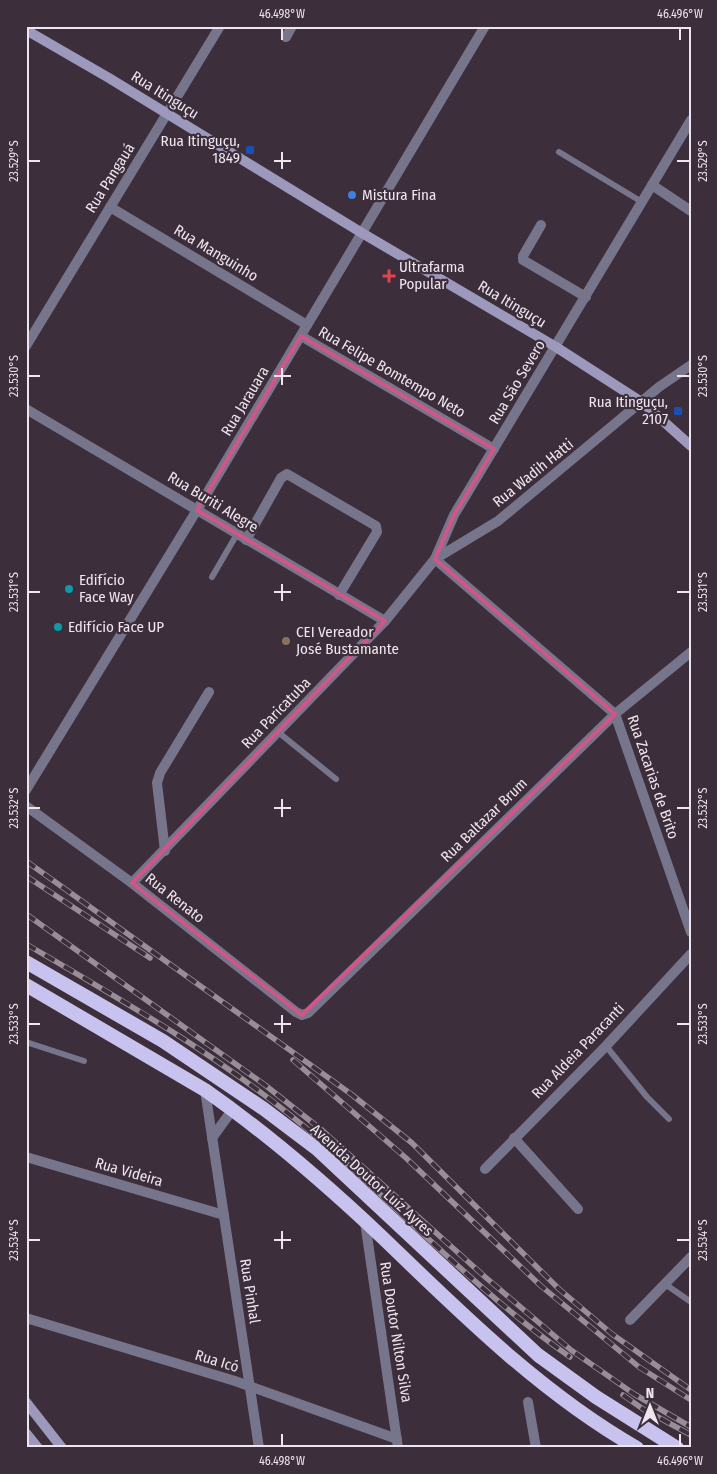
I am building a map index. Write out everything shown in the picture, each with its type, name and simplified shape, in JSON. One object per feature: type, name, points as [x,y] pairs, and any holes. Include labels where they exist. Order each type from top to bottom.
[{"type":"highway","name":"Avenida Doutor Luíz Ayres","points":[[26,962],[163,1041],[264,1109],[317,1149],[538,1355],[596,1397],[677,1448]]},
{"type":"highway","points":[[26,986],[205,1090],[232,1109],[311,1172],[468,1320],[537,1379],[637,1448]]},
{"type":"main road","name":"Rua Itinguçu","points":[[26,30],[362,233],[556,347],[642,403],[691,446]]},
{"type":"main road","points":[[26,1402],[62,1448]]},
{"type":"main road","points":[[26,1433],[38,1448]]},
{"type":"street","name":"Rua Pangauá","points":[[26,346],[220,26]]},
{"type":"street","points":[[286,37],[292,26]]},
{"type":"street","name":"Rua Jarauara","points":[[26,790],[198,510],[485,26]]},
{"type":"street","name":"Rua São Severo","points":[[434,559],[454,515],[691,120]]},
{"type":"street","points":[[652,185],[691,211]]},
{"type":"street","name":"Rua Manguinho","points":[[110,207],[307,325]]},
{"type":"street","points":[[541,225],[522,256],[523,260],[586,297]]},
{"type":"street","name":"Rua Felipe Bomtempo Neto","points":[[301,336],[494,449]]},
{"type":"street","name":"Rua Wadih Hatti","points":[[434,559],[476,536],[498,521],[659,387],[691,365]]},
{"type":"street","name":"Rua Buriti Alegre","points":[[26,409],[385,621]]},
{"type":"street","points":[[246,540],[281,478],[288,474],[377,529],[339,595]]},
{"type":"street","name":"Rua Paricatuba","points":[[132,883],[165,851],[385,621],[434,559]]},
{"type":"street","name":"Rua Zacarias de Brito","points":[[434,559],[615,714],[691,932]]},
{"type":"street","name":"Rua Baltazar Brum","points":[[302,1014],[308,1013],[615,714],[691,652]]},
{"type":"street","points":[[165,851],[157,783],[160,773],[209,692]]},
{"type":"street","name":"Rua Renato","points":[[26,806],[132,883],[296,1012],[302,1014]]},
{"type":"street","name":"Rua Aldeia Paracanti","points":[[485,1169],[606,1046],[691,954]]},
{"type":"street","name":"Rua Pinhal","points":[[205,1090],[259,1448]]},
{"type":"street","points":[[212,1138],[232,1109]]},
{"type":"street","points":[[514,1138],[578,1210]]},
{"type":"street","name":"Rua Videira","points":[[26,1157],[224,1215]]},
{"type":"street","name":"Rua Doutor Nilton Silva","points":[[365,1222],[398,1444]]},
{"type":"street","points":[[630,1320],[691,1257]]},
{"type":"street","name":"Rua Icó","points":[[26,1318],[250,1387],[398,1444]]},
{"type":"street","points":[[528,1402],[536,1448]]},
{"type":"lane","points":[[559,152],[642,202]]},
{"type":"lane","points":[[212,576],[237,534]]},
{"type":"lane","points":[[278,732],[336,779]]},
{"type":"lane","points":[[26,1042],[84,1061]]},
{"type":"lane","points":[[606,1046],[647,1097],[669,1120]]},
{"type":"lane","points":[[665,1284],[691,1302]]},
{"type":"highlighted area","points":[[301,336],[494,449],[454,515],[435,559],[615,714],[302,1015],[132,883],[385,621],[197,510]]},
{"type":"railway","points":[[26,861],[351,1094],[412,1143],[559,1289],[612,1334],[691,1390]]},
{"type":"railway","points":[[26,876],[150,958]]},
{"type":"railway","points":[[26,914],[265,1085],[323,1131],[484,1276],[571,1350],[634,1394],[691,1427]]},
{"type":"railway","points":[[26,944],[177,1035],[250,1084],[350,1166],[472,1279],[536,1332],[570,1357]]},
{"type":"railway","points":[[293,1060],[406,1158],[541,1286],[639,1367],[691,1400]]},
{"type":"railway","points":[[623,1395],[643,1409],[691,1435]]},
{"type":"place","name":"Rua Itinguçu, 1849","points":[[250,150]]},
{"type":"place","name":"Mistura Fina","points":[[352,195]]},
{"type":"place","name":"Ultrafarma Popular","points":[[389,276]]},
{"type":"place","name":"Rua Itinguçu, 2107","points":[[678,411]]},
{"type":"place","name":"Edifício Face Way","points":[[69,589]]},
{"type":"place","name":"Edifício Face UP","points":[[58,627]]},
{"type":"place","name":"CEI Vereador José Bustamante","points":[[286,641]]}]
